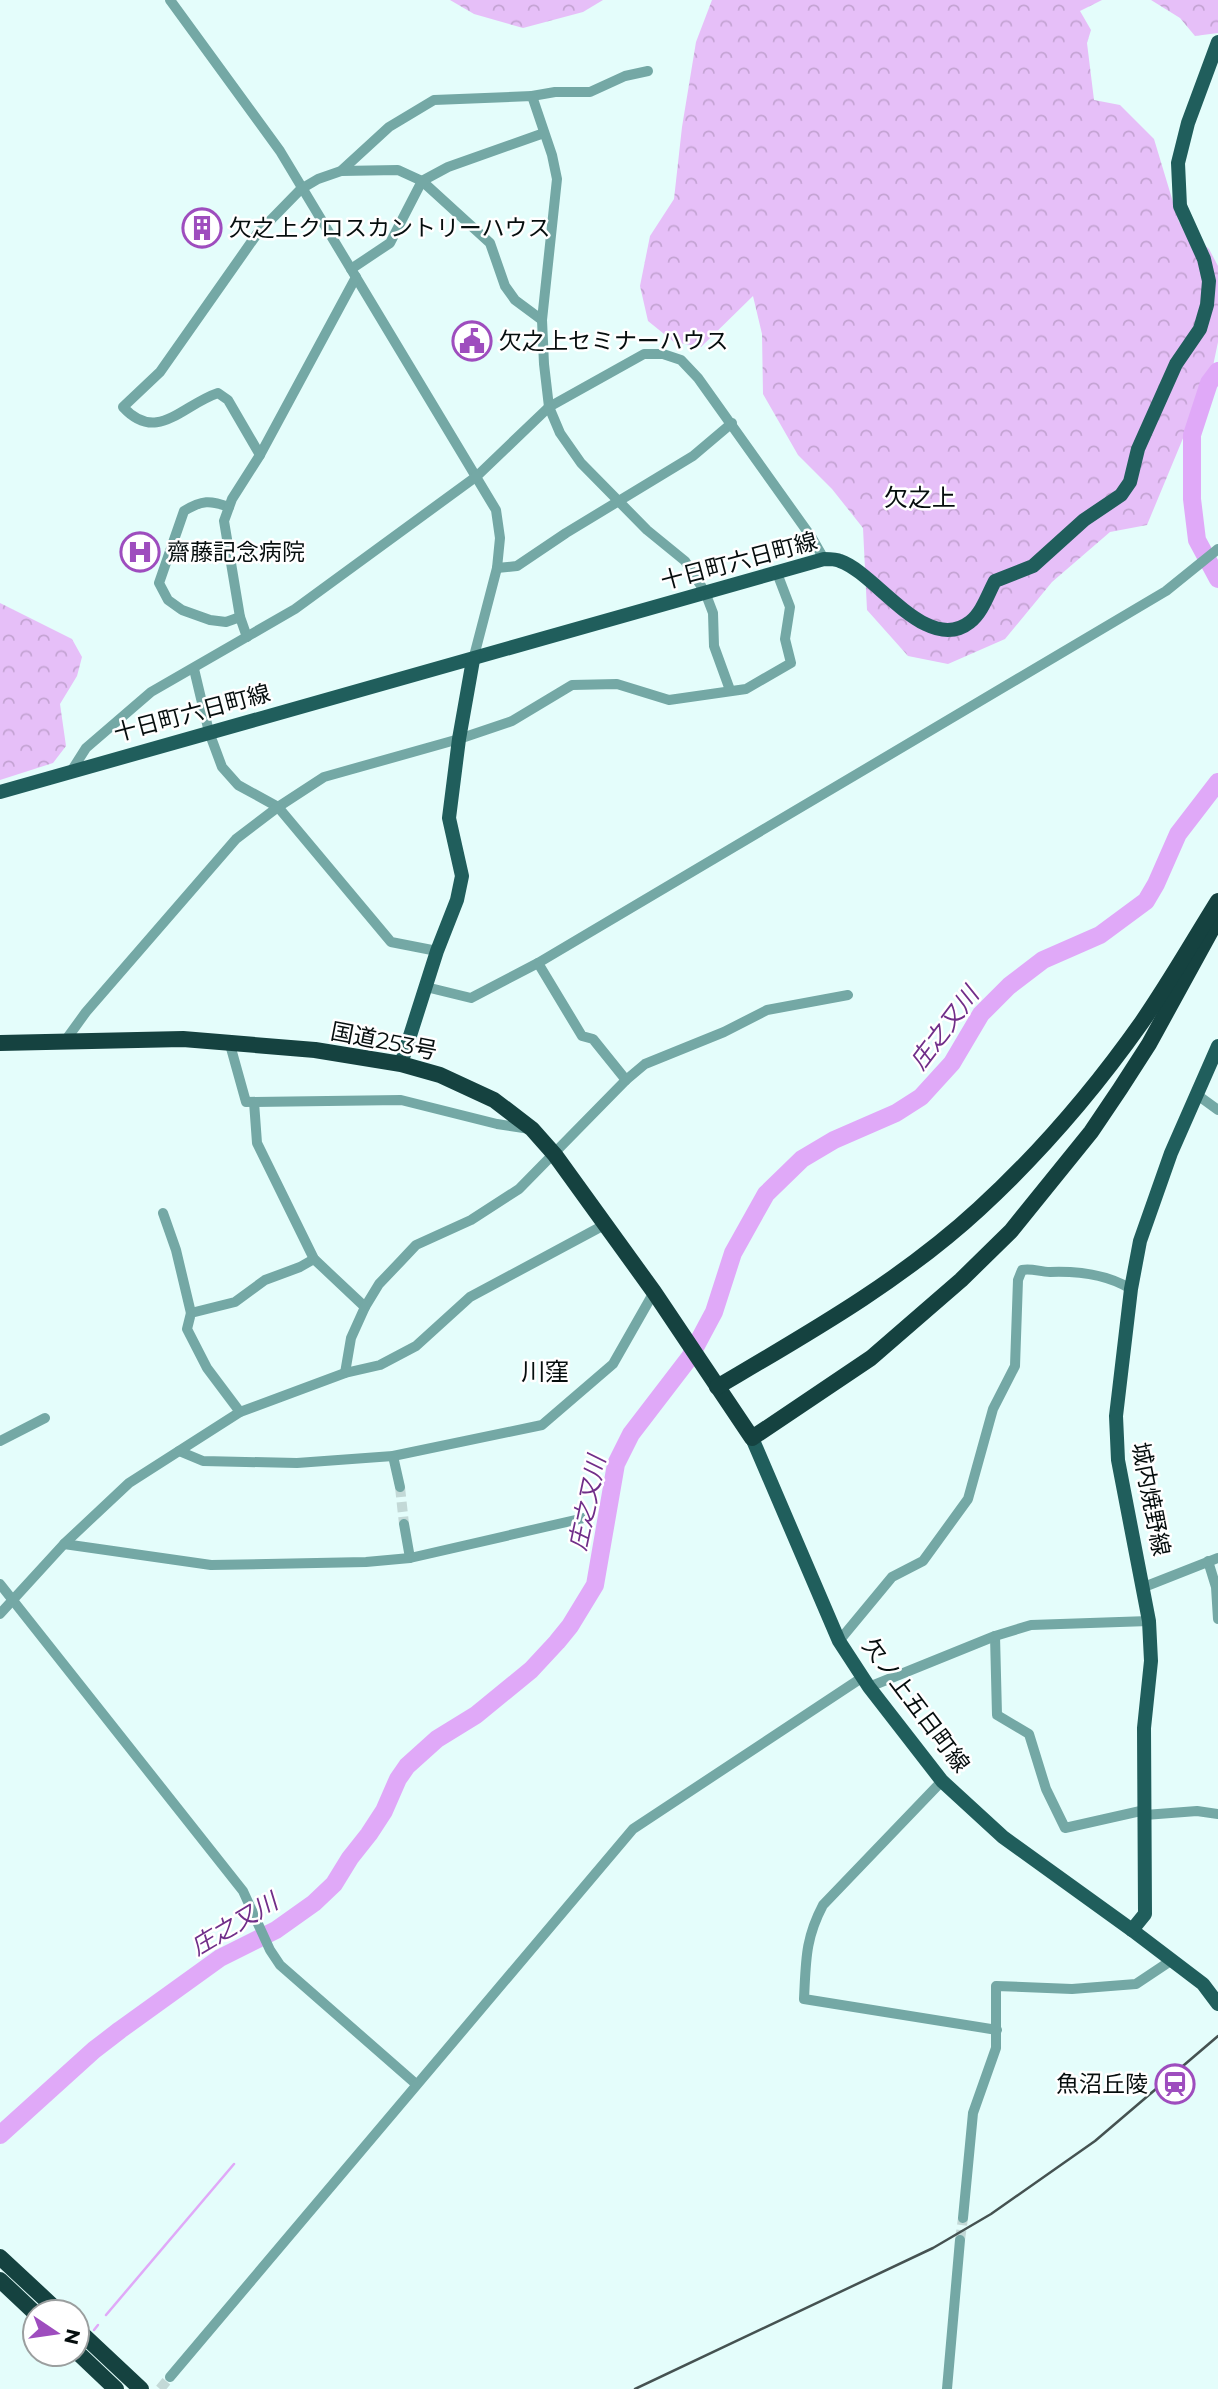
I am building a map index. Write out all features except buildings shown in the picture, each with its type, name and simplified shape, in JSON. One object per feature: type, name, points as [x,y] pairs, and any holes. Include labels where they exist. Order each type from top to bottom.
[{"type":"highway","points":[[717,1387],[880,1287],[978,1210],[1063,1124],[1097,1082],[1143,1021],[1218,901]]},
{"type":"highway","points":[[752,1438],[871,1358],[961,1280],[1011,1231],[1091,1132],[1120,1089],[1149,1044],[1218,918]]},
{"type":"highway","name":"国道253号","points":[[0,1042],[183,1038],[315,1051],[401,1064],[440,1075],[494,1100],[532,1129],[555,1154],[654,1292],[752,1438]]},
{"type":"highway","points":[[0,2257],[44,2298]]},
{"type":"highway","points":[[0,2280],[21,2300]]},
{"type":"highway","points":[[91,2342],[141,2389]]},
{"type":"highway","points":[[91,2366],[116,2389]]},
{"type":"main road","name":"十日町六日町線","points":[[0,792],[824,559],[841,561],[914,618],[936,628],[955,630],[970,622],[981,609],[995,581],[1034,566],[1084,520],[1121,495],[1130,482],[1138,449],[1176,364],[1200,329],[1207,305],[1209,281],[1204,259],[1180,206],[1178,163],[1188,123],[1218,42]]},
{"type":"main road","points":[[401,1064],[437,951],[457,900],[462,877],[449,818],[473,660]]},
{"type":"main road","name":"城内焼野線","points":[[1132,1930],[1145,1914],[1144,1728],[1151,1661],[1144,1587],[1115,1444],[1116,1416],[1131,1289],[1140,1241],[1171,1153],[1218,1046]]},
{"type":"main road","name":"欠ノ上五日町線","points":[[752,1438],[839,1641],[866,1682],[942,1781],[1003,1837],[1172,1960],[1211,1984],[1218,2004]]},
{"type":"street","points":[[170,0],[280,151],[496,510],[500,538],[497,568],[473,660]]},
{"type":"street","points":[[341,171],[389,127],[435,100],[590,92],[625,76],[648,71]]},
{"type":"street","points":[[532,96],[557,179],[542,320],[550,407],[560,433],[581,463],[647,530],[685,561],[705,592],[713,613],[714,646],[730,690]]},
{"type":"street","points":[[247,637],[240,617],[224,521],[353,273],[390,243],[422,181],[447,167],[544,133]]},
{"type":"street","points":[[260,456],[228,400],[218,393],[206,397],[166,421],[145,423],[123,407],[160,372],[257,234],[301,189],[318,178],[341,171],[398,170],[422,181],[490,243],[505,286],[515,300],[542,320]]},
{"type":"street","points":[[72,770],[86,748],[151,692],[296,609],[477,476],[550,407],[644,355],[663,354],[681,360],[698,378],[732,423],[824,559]]},
{"type":"street","points":[[497,568],[517,566],[565,533],[693,456],[732,423]]},
{"type":"street","points":[[229,507],[212,500],[184,511],[159,583],[168,600],[182,610],[209,620],[226,622],[240,617]]},
{"type":"street","points":[[426,987],[471,998],[538,963],[1166,591],[1218,549]]},
{"type":"street","points":[[65,1041],[86,1012],[236,839],[324,777],[459,739],[512,721],[572,685],[617,684],[669,699],[746,689],[792,663],[785,639],[790,607],[777,573]]},
{"type":"street","points":[[194,668],[209,732],[222,767],[239,785],[278,807],[391,943],[437,951]]},
{"type":"street","points":[[538,963],[582,1035],[593,1039],[626,1080]]},
{"type":"street","points":[[345,1373],[351,1338],[365,1307],[379,1284],[416,1245],[471,1220],[519,1189],[645,1064],[724,1032],[767,1010],[848,995]]},
{"type":"street","points":[[229,1041],[246,1102],[401,1100],[497,1124],[532,1129]]},
{"type":"street","points":[[1196,1094],[1218,1110]]},
{"type":"street","points":[[254,1102],[257,1143],[314,1259],[365,1307]]},
{"type":"street","points":[[163,1213],[176,1250],[191,1313],[187,1329],[207,1368],[240,1412]]},
{"type":"street","points":[[0,1614],[64,1544],[129,1483],[240,1412],[345,1373],[380,1365],[416,1346],[470,1297],[606,1224]]},
{"type":"street","points":[[191,1313],[234,1303],[265,1280],[314,1259]]},
{"type":"street","points":[[839,1641],[892,1577],[923,1561],[968,1499],[993,1409],[1015,1366],[1018,1280],[1022,1270],[1066,1270],[1115,1280],[1131,1289]]},
{"type":"street","points":[[179,1451],[203,1461],[297,1463],[393,1456],[542,1425],[612,1364],[654,1292]]},
{"type":"street","points":[[0,1441],[45,1418]]},
{"type":"street","points":[[393,1456],[400,1487]]},
{"type":"street","points":[[64,1544],[211,1564],[366,1562],[410,1558],[584,1518]]},
{"type":"street","points":[[404,1524],[410,1558]]},
{"type":"street","points":[[1144,1587],[1213,1560],[1218,1619]]},
{"type":"street","points":[[0,1584],[243,1891],[270,1950],[280,1965],[416,2084]]},
{"type":"street","points":[[170,2377],[633,1829],[866,1682],[1031,1625],[1149,1621]]},
{"type":"street","points":[[995,1636],[997,1715],[1028,1734],[1046,1789],[1065,1828],[1145,1812],[1197,1811],[1218,1814]]},
{"type":"street","points":[[942,1781],[823,1905],[813,1923],[806,1946],[804,1998],[997,2030]]},
{"type":"street","points":[[962,2218],[973,2113],[996,2048],[996,1986],[1072,1989],[1136,1984],[1172,1960]]},
{"type":"street","points":[[947,2389],[960,2240]]},
{"type":"green space","points":[[450,0],[603,0],[583,12],[523,28],[474,14]]},
{"type":"green space","points":[[712,0],[1102,0],[1080,11],[1091,30],[1087,43],[1094,100],[1120,105],[1154,139],[1179,222],[1209,249],[1218,266],[1218,342],[1213,366],[1147,525],[1110,532],[1052,582],[1005,639],[948,664],[908,656],[867,610],[863,528],[832,489],[798,455],[763,394],[762,334],[753,296],[701,347],[674,342],[648,321],[640,286],[650,236],[674,199],[696,42]]},
{"type":"green space","points":[[1151,0],[1218,0],[1218,33],[1195,36],[1180,18]]},
{"type":"green space","points":[[0,603],[72,639],[82,657],[77,676],[60,704],[66,746],[53,763],[0,780]]},
{"type":"waterway","name":"庄之又川","points":[[1218,371],[1209,383],[1192,435],[1192,499],[1197,540],[1218,579]]},
{"type":"waterway","name":"庄之又川","points":[[0,2135],[120,2030],[220,1958],[276,1930],[314,1903],[334,1884],[369,1834],[407,1766],[437,1739],[476,1715],[531,1670],[557,1642],[595,1585],[616,1464],[631,1434],[690,1357],[714,1312],[733,1253],[766,1194],[802,1159],[834,1140],[896,1113],[921,1097],[952,1063],[981,1014],[1009,986],[1043,960],[1100,935],[1146,901],[1178,834],[1218,782]]},
{"type":"waterway","points":[[106,2315],[234,2164]]},
{"type":"waterway","points":[[94,2330],[98,2325]]},
{"type":"tunnel","points":[[400,1487],[404,1524]]},
{"type":"tunnel","points":[[960,2240],[963,2218]]},
{"type":"tunnel","points":[[160,2389],[170,2377]]},
{"type":"railway","points":[[635,2389],[933,2248],[991,2214],[1095,2141],[1218,2036]]},
{"type":"place","name":"欠之上クロスカントリーハウス","points":[[202,228]]},
{"type":"place","name":"欠之上セミナーハウス","points":[[472,341]]},
{"type":"place","name":"齋藤記念病院","points":[[140,552]]},
{"type":"place","name":"魚沼丘陵","points":[[1175,2084]]},
{"type":"district","name":"欠之上","points":[[920,497]]},
{"type":"district","name":"川窪","points":[[545,1371]]}]
